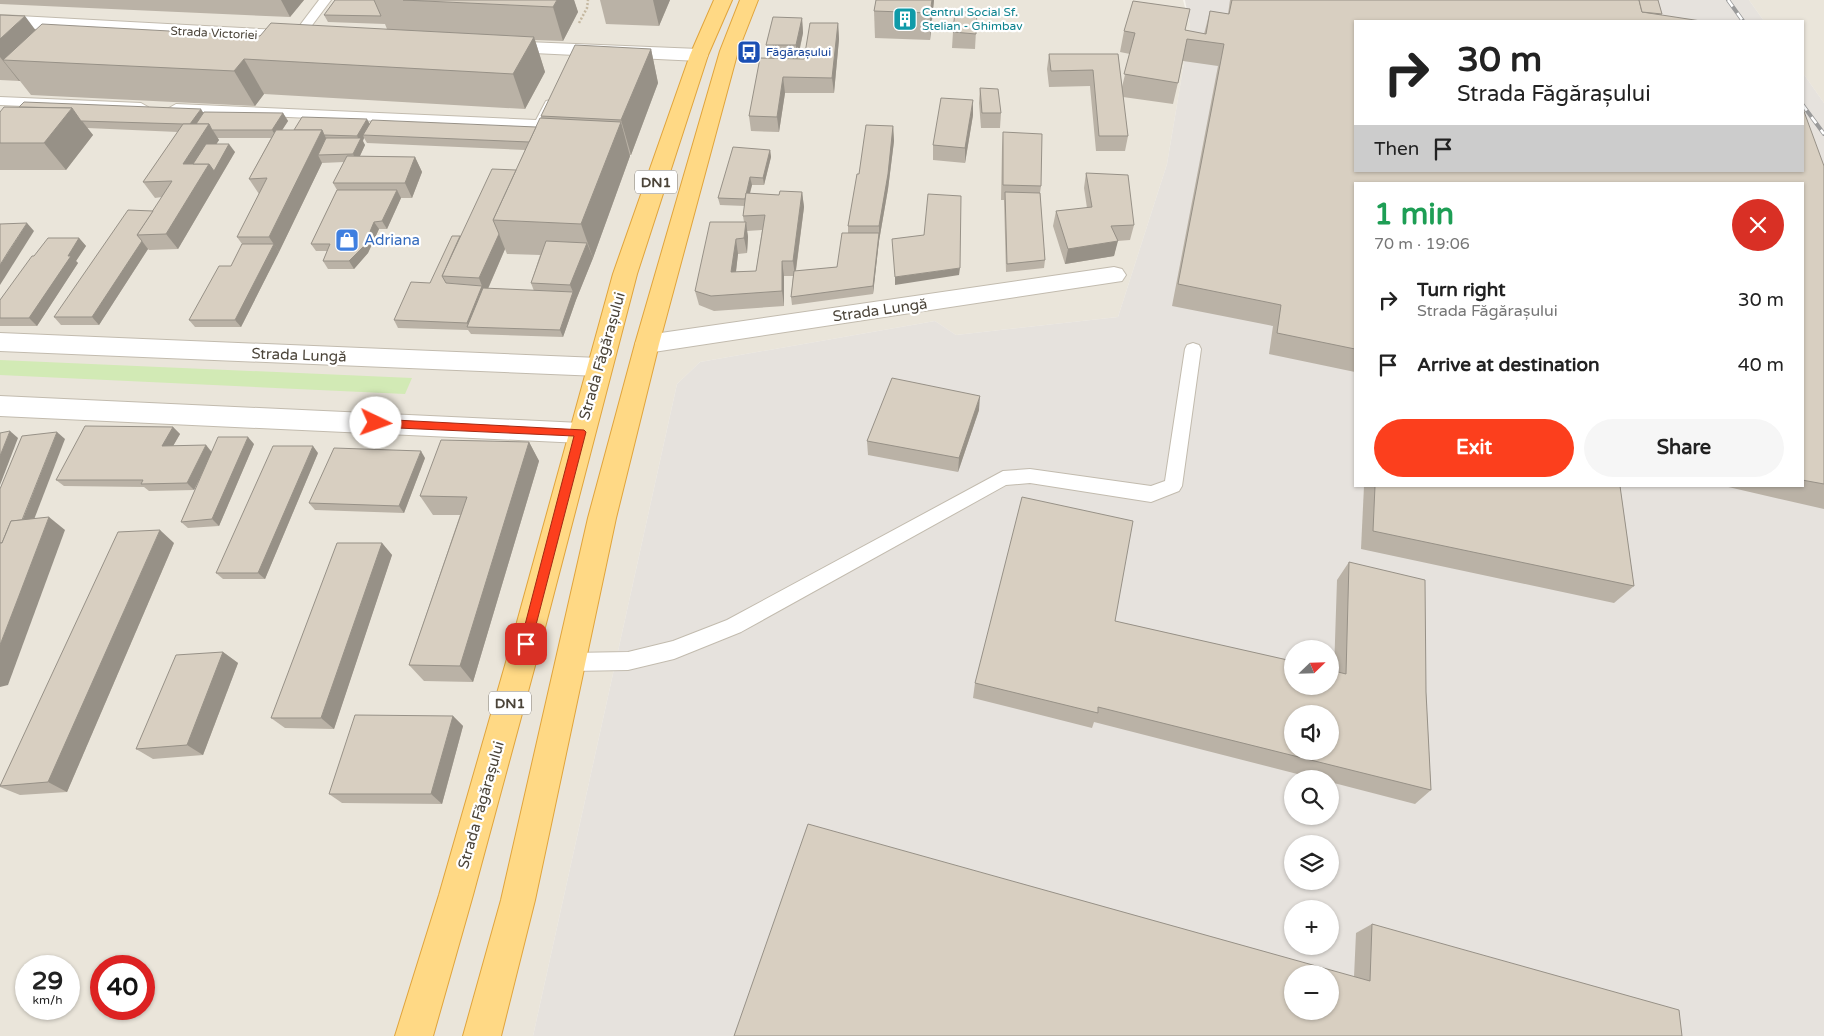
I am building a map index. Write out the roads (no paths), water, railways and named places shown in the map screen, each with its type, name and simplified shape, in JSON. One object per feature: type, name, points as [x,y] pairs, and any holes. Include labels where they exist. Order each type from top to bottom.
[{"type":"highway","name":"Strada Făgărașului","points":[[414,1036],[516,681],[580,432],[625,274],[699,55],[723,0]]},
{"type":"highway","name":"DN1","points":[[482,1036],[518,900],[572,662],[602,518],[647,344],[729,51],[749,0]]},
{"type":"street","name":"Strada Victoriei","points":[[0,21],[317,38]]},
{"type":"street","points":[[486,46],[575,59],[699,55]]},
{"type":"street","name":"Strada Lungă","points":[[647,344],[1114,275]]},
{"type":"street","name":"Strada Lungă","points":[[0,342],[599,367]]},
{"type":"street","points":[[0,406],[580,432]]},
{"type":"lane","points":[[297,37],[325,0]]},
{"type":"lane","points":[[73,40],[86,26]]},
{"type":"lane","points":[[6,101],[25,88]]},
{"type":"lane","points":[[6,101],[540,124],[558,91]]},
{"type":"lane","points":[[572,662],[628,661],[674,650],[734,626],[1003,478],[1030,476],[1151,494],[1173,486],[1194,350]]},
{"type":"railway","points":[[1728,0],[1742,20]]},
{"type":"railway","points":[[1804,107],[1824,134]]},
{"type":"place","name":"Centrul Social Sf. Stelian - Ghimbav","points":[[905,19]]},
{"type":"place","name":"Făgărașului","points":[[749,52]]},
{"type":"place","name":"Adriana","points":[[347,240]]}]
